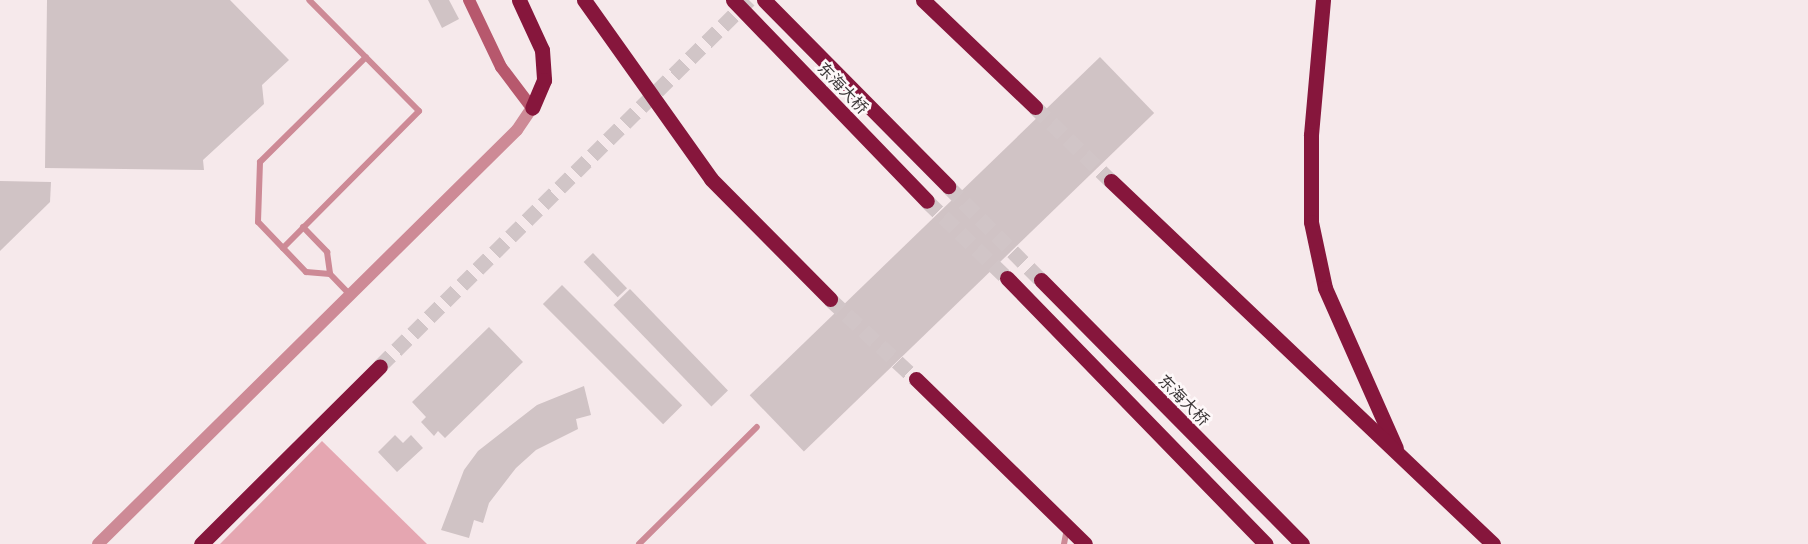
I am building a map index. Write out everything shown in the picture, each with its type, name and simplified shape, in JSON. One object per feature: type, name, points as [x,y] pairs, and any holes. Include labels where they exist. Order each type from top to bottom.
[{"type":"highway","points":[[519,0],[542,50],[544,80],[532,108]]},
{"type":"highway","points":[[584,0],[712,178],[830,299]]},
{"type":"highway","name":"东海大桥","points":[[734,0],[927,201]]},
{"type":"highway","name":"东海大桥","points":[[764,0],[948,186]]},
{"type":"highway","points":[[923,0],[1035,107]]},
{"type":"highway","points":[[1323,0],[1311,135],[1311,222],[1325,288],[1400,456]]},
{"type":"highway","points":[[1110,181],[1493,544]]},
{"type":"highway","points":[[1008,278],[1266,544]]},
{"type":"highway","name":"东海大桥","points":[[1041,280],[1302,544]]},
{"type":"highway","points":[[201,544],[380,366]]},
{"type":"highway","points":[[916,379],[1085,544]]},
{"type":"main road","points":[[469,0],[501,66],[532,108]]},
{"type":"street","points":[[98,544],[517,130],[532,108]]},
{"type":"lane","points":[[282,248],[420,111],[309,0]]},
{"type":"lane","points":[[330,274],[306,272],[258,222],[260,162],[366,57]]},
{"type":"lane","points":[[303,228],[328,252],[330,274],[350,295]]},
{"type":"lane","points":[[640,544],[757,427]]},
{"type":"lane","points":[[1064,544],[1068,528]]},
{"type":"shaded area","points":[[322,441],[427,544],[220,544]]},
{"type":"building","points":[[47,0],[230,0],[289,60],[262,85],[264,104],[203,160],[204,170],[45,168]]},
{"type":"building","points":[[428,0],[449,0],[459,19],[442,28]]},
{"type":"building","points":[[1100,57],[1154,113],[804,451],[750,395]]},
{"type":"building","points":[[0,181],[51,182],[50,202],[0,251]]},
{"type":"building","points":[[593,253],[627,288],[618,297],[584,262]]},
{"type":"building","points":[[562,285],[682,405],[663,424],[543,304]]},
{"type":"building","points":[[630,289],[728,390],[711,406],[613,305]]},
{"type":"building","points":[[489,327],[523,362],[445,438],[438,431],[434,436],[421,422],[426,417],[412,402]]},
{"type":"building","points":[[584,386],[591,415],[576,419],[578,429],[536,450],[516,468],[489,503],[483,523],[474,520],[469,538],[441,530],[464,470],[478,451],[537,405]]},
{"type":"building","points":[[395,435],[403,443],[411,435],[423,448],[397,472],[378,452]]},
{"type":"tunnel","points":[[380,366],[749,0]]},
{"type":"tunnel","points":[[1035,107],[1111,181]]},
{"type":"tunnel","points":[[948,186],[1041,280]]},
{"type":"tunnel","points":[[927,201],[1007,278]]},
{"type":"tunnel","points":[[830,299],[916,379]]}]
